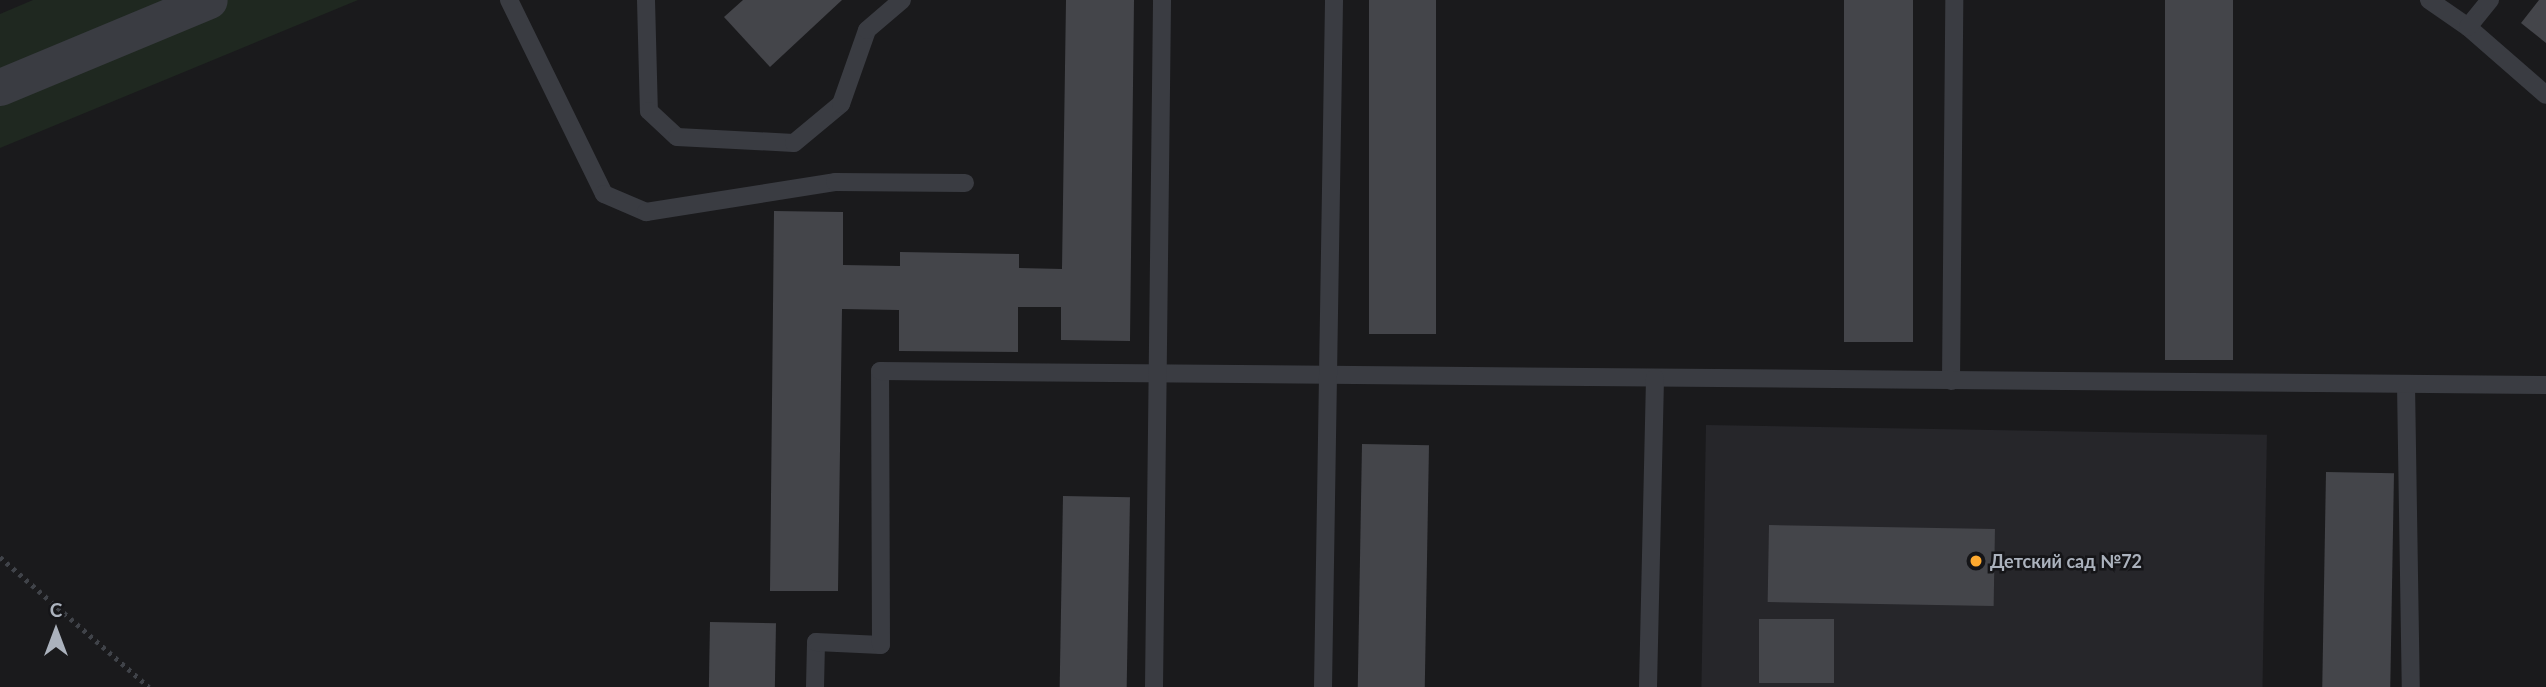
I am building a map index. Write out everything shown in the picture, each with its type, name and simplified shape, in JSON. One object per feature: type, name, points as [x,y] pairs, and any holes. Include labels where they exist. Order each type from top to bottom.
[{"type":"street","points":[[0,87],[209,0]]},
{"type":"lane","points":[[509,0],[604,194],[646,212],[835,182],[965,183]]},
{"type":"lane","points":[[646,0],[649,111],[677,137],[793,143],[841,104],[867,30],[902,0]]},
{"type":"lane","points":[[1154,687],[1155,373],[1162,0]]},
{"type":"lane","points":[[1323,687],[1334,0]]},
{"type":"lane","points":[[1951,381],[1954,0]]},
{"type":"lane","points":[[2429,0],[2468,27],[2546,95]]},
{"type":"lane","points":[[2468,27],[2490,0]]},
{"type":"lane","points":[[815,687],[816,642],[881,645],[880,371],[2546,385]]},
{"type":"lane","points":[[1648,687],[1655,378]]},
{"type":"lane","points":[[2406,384],[2411,687]]},
{"type":"path","points":[[0,557],[149,687]]},
{"type":"shaded area","points":[[33,0],[358,0],[0,148],[0,14]]},
{"type":"shaded area","name":"Детский сад №72","points":[[1706,425],[2267,435],[2263,687],[1701,687]]},
{"type":"building","points":[[743,0],[842,0],[770,67],[724,17]]},
{"type":"building","points":[[1066,0],[1134,0],[1130,341],[1061,340],[1061,307],[1018,307],[1018,352],[899,351],[899,310],[842,309],[838,591],[770,591],[774,211],[843,212],[843,265],[900,266],[900,252],[1019,254],[1019,268],[1062,269]]},
{"type":"building","points":[[1369,0],[1436,0],[1436,334],[1369,334]]},
{"type":"building","points":[[1844,0],[1913,0],[1913,342],[1844,342]]},
{"type":"building","points":[[2165,0],[2233,0],[2233,360],[2165,360]]},
{"type":"building","points":[[2539,0],[2546,0],[2546,43],[2521,23]]},
{"type":"building","points":[[1362,444],[1429,445],[1425,687],[1358,687]]},
{"type":"building","points":[[2326,472],[2394,473],[2390,687],[2322,687]]},
{"type":"building","points":[[1063,496],[1130,497],[1127,687],[1060,687]]},
{"type":"building","points":[[1769,525],[1995,529],[1994,606],[1768,602]]},
{"type":"building","points":[[1759,619],[1834,619],[1834,683],[1759,683]]},
{"type":"building","points":[[710,622],[776,623],[775,687],[709,687]]},
{"type":"place","name":"Детский сад №72","points":[[1976,561]]}]
